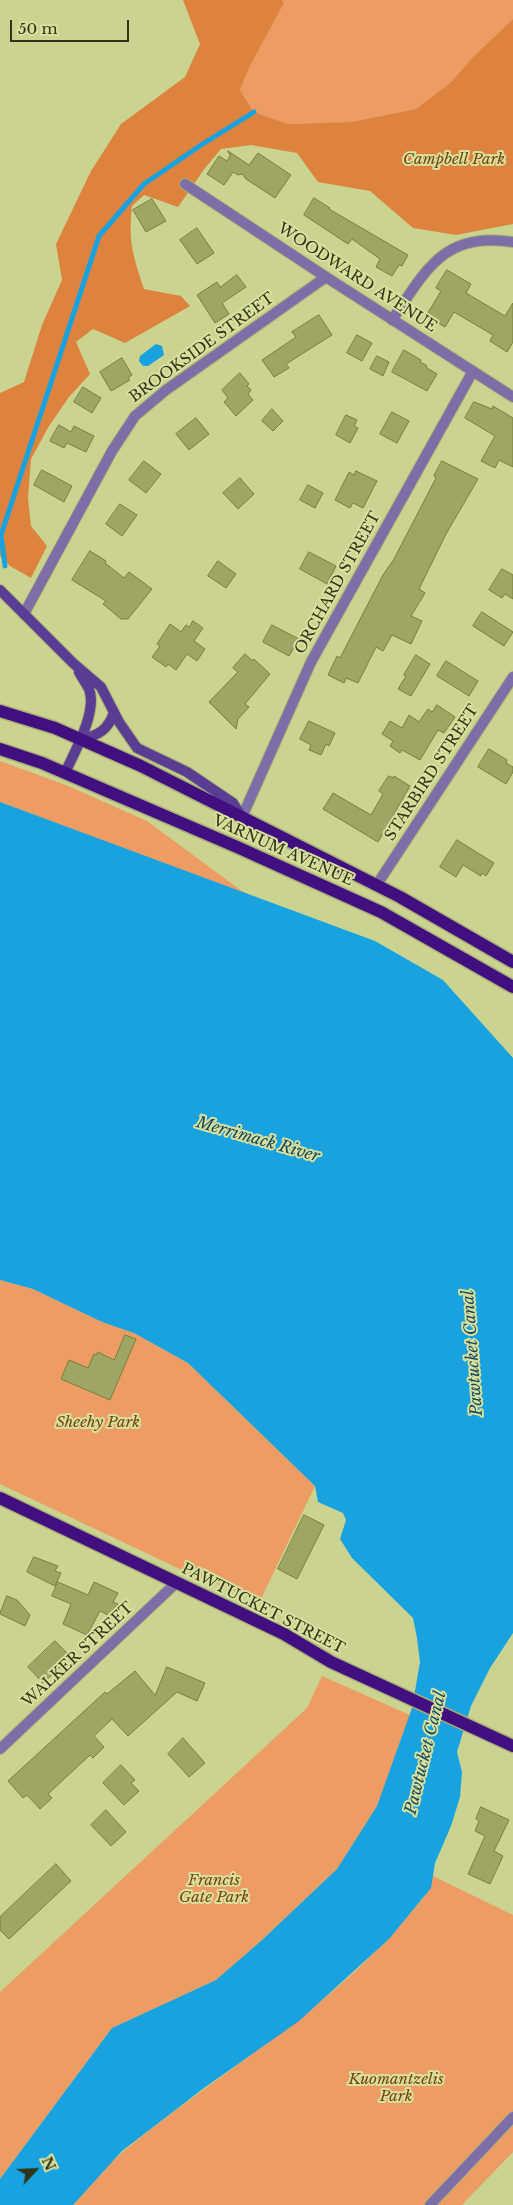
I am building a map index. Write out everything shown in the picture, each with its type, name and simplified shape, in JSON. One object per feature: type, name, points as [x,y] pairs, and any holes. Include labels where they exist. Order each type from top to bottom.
[{"type":"main road","name":"VARNUM AVENUE","points":[[0,590],[73,663],[101,687],[129,738],[137,748],[187,772],[233,803],[242,817]]},
{"type":"main road","name":"VARNUM AVENUE","points":[[73,663],[89,690],[91,704],[80,740],[65,773],[237,847],[381,912],[513,987]]},
{"type":"main road","points":[[0,711],[55,728],[80,740],[97,735],[104,730],[111,722],[114,712]]},
{"type":"main road","name":"VARNUM AVENUE","points":[[80,740],[141,766],[242,817],[431,914],[513,962]]},
{"type":"main road","points":[[0,749],[65,773]]},
{"type":"main road","name":"PAWTUCKET STREET","points":[[0,1498],[284,1634],[331,1662],[513,1746]]},
{"type":"street","name":"WOODWARD AVENUE","points":[[186,184],[392,320],[513,397]]},
{"type":"street","points":[[392,320],[430,266],[445,253],[467,243],[500,240],[513,242]]},
{"type":"street","name":"BROOKSIDE STREET","points":[[24,614],[112,451],[135,416],[166,390],[326,277]]},
{"type":"street","name":"ORCHARD STREET","points":[[242,817],[311,662],[473,371]]},
{"type":"street","name":"STARBIRD STREET","points":[[376,886],[513,676]]},
{"type":"street","name":"WALKER STREET","points":[[0,1749],[176,1583]]},
{"type":"street","points":[[430,2205],[513,2117]]},
{"type":"green space","name":"Campbell Park","points":[[183,0],[282,0],[284,3],[250,66],[240,90],[254,112],[288,124],[351,122],[416,109],[451,82],[472,58],[513,19],[513,224],[456,235],[413,228],[370,191],[318,182],[297,153],[251,145],[221,149],[205,168],[178,207],[144,195],[132,206],[131,239],[134,257],[144,289],[181,296],[190,306],[125,343],[93,329],[76,342],[90,374],[69,397],[49,426],[31,459],[28,498],[31,526],[47,546],[31,578],[10,566],[0,556],[0,393],[24,382],[42,325],[62,280],[56,244],[91,171],[121,124],[185,77],[200,44]]},
{"type":"green space","points":[[282,0],[513,0],[513,19],[472,58],[451,82],[416,109],[351,122],[288,124],[254,112],[240,90],[250,66],[284,3]]},
{"type":"green space","points":[[0,761],[66,785],[147,821],[246,894],[0,802]]},
{"type":"green space","name":"Sheehy Park","points":[[0,1280],[33,1289],[102,1322],[134,1333],[188,1363],[315,1486],[260,1601],[184,1571],[0,1484]]},
{"type":"green space","name":"Francis Gate Park","points":[[322,1676],[410,1715],[377,1806],[337,1869],[262,1940],[216,1980],[112,2028],[0,2179],[0,1992],[307,1708]]},
{"type":"green space","name":"Kuomantzelis Park","points":[[433,1876],[513,1915],[513,2152],[462,2205],[73,2205],[125,2150],[161,2121],[272,2040],[343,1982],[376,1951],[419,1903],[429,1888]]},
{"type":"water","points":[[156,344],[162,346],[164,355],[148,366],[143,366],[139,361],[140,356]]},
{"type":"water","points":[[0,802],[375,941],[443,980],[513,1058],[513,1633],[490,1668],[471,1706],[457,1752],[462,1772],[460,1797],[451,1826],[435,1863],[431,1888],[389,1939],[299,2021],[204,2088],[122,2151],[73,2205],[0,2205],[0,2179],[112,2028],[216,1980],[262,1940],[337,1869],[377,1806],[412,1708],[420,1662],[413,1618],[352,1558],[340,1539],[346,1520],[343,1513],[318,1502],[315,1486],[188,1363],[134,1333],[102,1322],[33,1289],[0,1280]]},
{"type":"building","points":[[228,151],[249,165],[258,153],[291,175],[275,198],[246,179],[242,174],[238,175],[233,172],[224,185],[207,174],[219,156],[227,161],[230,156]]},
{"type":"building","points":[[314,198],[329,209],[408,255],[402,266],[399,265],[392,276],[376,267],[380,259],[352,239],[348,244],[304,215]]},
{"type":"building","points":[[152,199],[166,221],[146,232],[133,210]]},
{"type":"building","points":[[197,228],[214,253],[197,264],[180,240]]},
{"type":"building","points":[[447,270],[471,284],[466,293],[505,316],[513,303],[513,342],[507,352],[490,341],[493,335],[454,312],[445,327],[426,316],[441,291],[436,288]]},
{"type":"building","points":[[237,275],[246,287],[222,303],[229,314],[215,323],[197,295],[217,282],[220,287]]},
{"type":"building","points":[[319,315],[332,335],[286,364],[289,368],[274,377],[262,360],[296,337],[292,332]]},
{"type":"building","points":[[357,335],[372,343],[362,361],[347,353]]},
{"type":"building","points":[[404,350],[421,360],[420,362],[437,374],[427,391],[392,372]]},
{"type":"building","points":[[377,356],[389,362],[383,376],[370,369]]},
{"type":"building","points":[[122,358],[132,375],[128,378],[130,380],[111,391],[100,372]]},
{"type":"building","points":[[240,373],[249,384],[247,386],[251,390],[248,394],[253,400],[236,416],[224,402],[228,398],[222,390]]},
{"type":"building","points":[[83,387],[101,398],[92,413],[74,402]]},
{"type":"building","points":[[474,402],[492,409],[493,406],[513,418],[513,467],[499,460],[495,468],[481,461],[495,436],[465,418]]},
{"type":"building","points":[[272,409],[283,421],[273,431],[262,421]]},
{"type":"building","points":[[392,412],[409,421],[397,443],[380,434]]},
{"type":"building","points":[[346,415],[357,420],[354,426],[358,428],[350,443],[336,435]]},
{"type":"building","points":[[196,418],[209,434],[189,450],[176,434]]},
{"type":"building","points":[[59,425],[71,432],[74,426],[94,436],[86,452],[67,443],[64,448],[50,441]]},
{"type":"building","points":[[144,461],[161,474],[146,493],[129,480]]},
{"type":"building","points":[[442,461],[478,479],[446,534],[419,589],[425,593],[411,616],[422,621],[411,644],[392,635],[383,651],[376,647],[358,683],[346,678],[344,683],[328,675],[337,656],[340,658],[383,575],[394,559],[436,478],[434,476]]},
{"type":"building","points":[[42,470],[72,486],[64,502],[34,485]]},
{"type":"building","points":[[356,471],[377,481],[363,508],[353,503],[350,508],[335,500],[349,472],[354,475]]},
{"type":"building","points":[[240,478],[254,494],[238,509],[223,493]]},
{"type":"building","points":[[308,485],[323,493],[315,508],[300,500]]},
{"type":"building","points":[[120,504],[137,515],[122,536],[106,524]]},
{"type":"building","points":[[90,551],[106,561],[105,563],[124,578],[129,572],[152,589],[128,619],[121,619],[103,604],[106,601],[72,580]]},
{"type":"building","points":[[309,552],[336,566],[327,584],[300,569]]},
{"type":"building","points":[[218,561],[236,574],[226,588],[208,576]]},
{"type":"building","points":[[502,569],[513,575],[513,599],[505,594],[502,598],[489,590]]},
{"type":"building","points":[[482,612],[513,632],[504,646],[473,626]]},
{"type":"building","points":[[193,621],[203,628],[194,641],[205,649],[197,661],[187,654],[176,670],[168,664],[166,667],[152,657],[160,646],[157,644],[170,624],[181,632],[186,625],[189,627]]},
{"type":"building","points":[[272,625],[299,639],[289,656],[263,642]]},
{"type":"building","points":[[245,654],[253,661],[254,659],[270,674],[245,704],[249,707],[238,719],[236,729],[209,702],[238,672],[233,668]]},
{"type":"building","points":[[416,655],[430,664],[411,696],[398,689]]},
{"type":"building","points":[[446,661],[478,681],[469,696],[437,676]]},
{"type":"building","points":[[437,705],[455,717],[444,733],[438,730],[420,760],[402,750],[400,753],[390,746],[393,741],[382,734],[390,721],[402,728],[409,715],[419,722],[428,709],[432,712]]},
{"type":"building","points":[[309,721],[335,733],[329,746],[326,744],[321,755],[309,750],[311,745],[300,739]]},
{"type":"building","points":[[489,749],[507,760],[506,763],[513,767],[513,772],[506,784],[478,767]]},
{"type":"building","points":[[389,776],[393,778],[394,776],[410,786],[378,842],[323,809],[333,793],[371,815],[383,794],[379,791]]},
{"type":"building","points":[[457,840],[494,863],[486,876],[482,873],[481,876],[463,865],[456,877],[440,867]]},
{"type":"building","points":[[125,1335],[136,1339],[110,1400],[61,1379],[69,1360],[88,1368],[94,1354],[96,1355],[98,1352],[114,1360]]},
{"type":"building","points":[[304,1515],[324,1525],[297,1579],[278,1569]]},
{"type":"building","points":[[34,1557],[58,1566],[55,1571],[61,1573],[55,1586],[27,1572]]},
{"type":"building","points":[[58,1582],[88,1595],[94,1582],[118,1593],[113,1602],[118,1604],[112,1617],[100,1611],[87,1635],[63,1624],[71,1604],[52,1596]]},
{"type":"building","points":[[7,1596],[17,1600],[30,1615],[25,1626],[0,1614]]},
{"type":"building","points":[[55,1641],[71,1657],[43,1683],[28,1667]]},
{"type":"building","points":[[167,1667],[205,1683],[197,1701],[177,1692],[128,1736],[112,1719],[94,1736],[104,1747],[93,1758],[90,1755],[48,1794],[52,1798],[40,1809],[27,1795],[23,1798],[8,1781],[105,1692],[107,1694],[135,1671],[155,1695]]},
{"type":"building","points":[[183,1738],[205,1763],[189,1777],[168,1754]]},
{"type":"building","points":[[121,1765],[135,1780],[131,1783],[139,1791],[124,1805],[103,1783]]},
{"type":"building","points":[[481,1807],[509,1820],[494,1851],[503,1856],[490,1884],[468,1874],[485,1836],[475,1831],[479,1821],[476,1819]]},
{"type":"building","points":[[106,1810],[126,1832],[111,1846],[91,1825]]},
{"type":"building","points":[[56,1864],[71,1881],[9,1939],[0,1930],[0,1917]]},
{"type":"waterway","points":[[5,566],[1,535],[99,236],[144,184],[254,112]]},
{"type":"water label","name":"Merrimack River","points":[[258,1140]]},
{"type":"water label","name":"Pawtucket Canal","points":[[473,1353]]},
{"type":"water label","name":"Pawtucket Canal","points":[[426,1753]]}]
